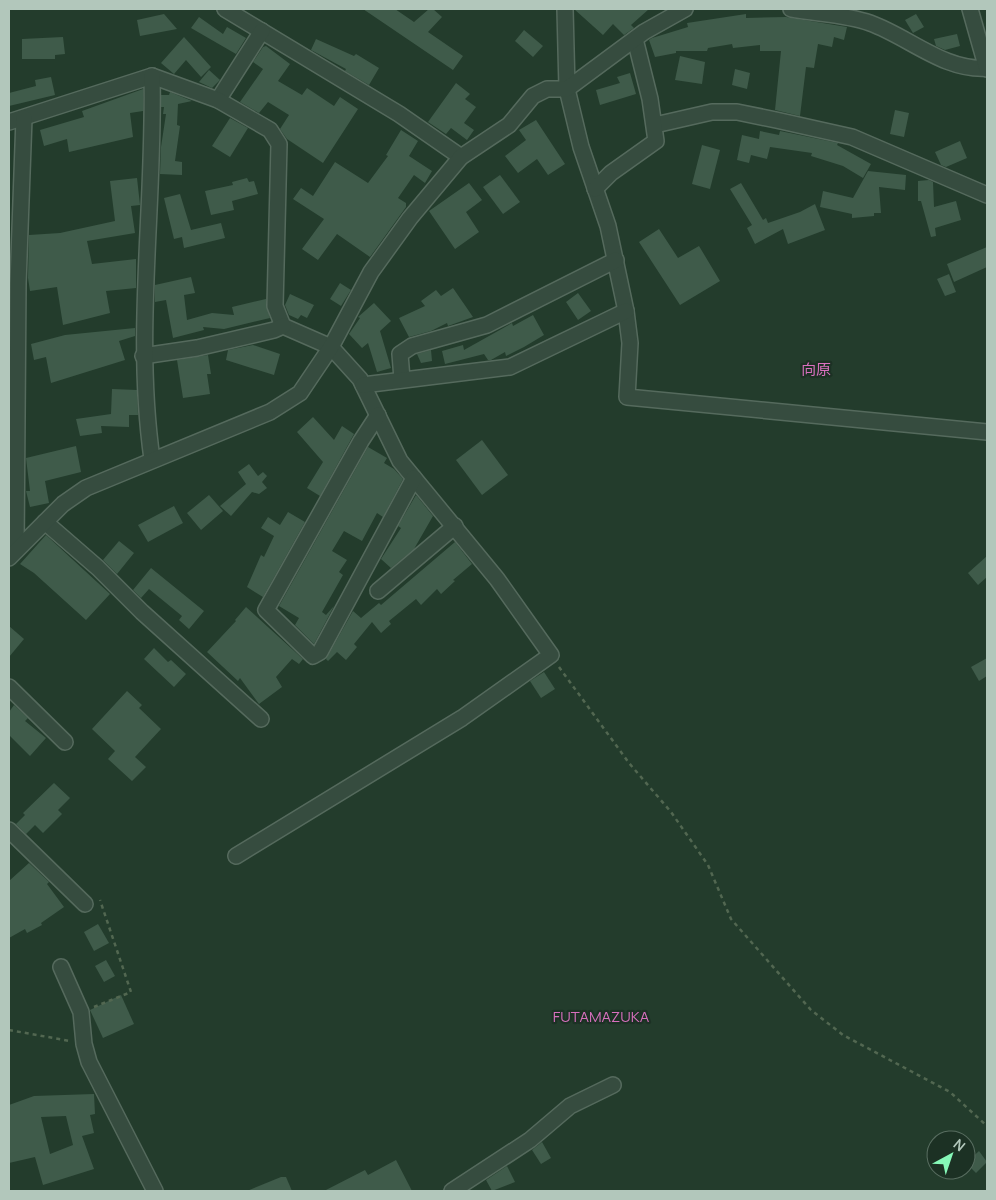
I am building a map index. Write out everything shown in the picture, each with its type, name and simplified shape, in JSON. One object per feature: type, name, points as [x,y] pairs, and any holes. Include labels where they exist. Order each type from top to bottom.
[{"type":"street","points":[[225,9],[399,114],[461,157]]},
{"type":"street","points":[[565,9],[568,89],[581,146],[616,260],[626,311],[630,343],[627,397],[987,432]]},
{"type":"street","points":[[13,554],[63,504],[86,488],[152,459],[270,412],[300,393],[330,347],[371,272],[410,218],[461,157],[508,125],[533,96],[547,89],[568,89],[635,39],[685,9]]},
{"type":"street","points":[[791,9],[855,18],[900,36],[945,61],[967,67],[987,69],[970,9]]},
{"type":"street","points":[[218,100],[262,31]]},
{"type":"street","points":[[595,189],[611,173],[656,141],[655,125],[635,39]]},
{"type":"street","points":[[152,76],[153,119],[143,356],[145,415],[152,459]]},
{"type":"street","points":[[9,122],[152,76],[218,100],[270,130],[279,144],[276,306],[282,326],[330,347],[363,385],[400,461],[497,579],[551,655],[462,718],[236,856]]},
{"type":"street","points":[[655,125],[712,112],[737,112],[776,120],[852,137],[987,195]]},
{"type":"street","points":[[13,554],[14,260],[24,118]]},
{"type":"street","points":[[402,379],[400,354],[412,346],[487,325],[616,260]]},
{"type":"street","points":[[363,385],[510,367],[626,311]]},
{"type":"street","points":[[143,356],[197,348],[274,330],[282,326]]},
{"type":"street","points":[[378,416],[360,441],[266,610],[312,656],[320,652],[414,478]]},
{"type":"street","points":[[45,522],[98,568],[142,612],[261,719]]},
{"type":"street","points":[[378,591],[455,526]]},
{"type":"street","points":[[9,688],[65,742]]},
{"type":"street","points":[[9,830],[85,904]]},
{"type":"street","points":[[62,967],[81,1012],[84,1044],[89,1062],[155,1191]]},
{"type":"street","points":[[452,1191],[530,1140],[570,1106],[612,1085]]},
{"type":"path","points":[[551,655],[630,763],[671,812],[708,865],[731,919],[811,1010],[843,1035],[950,1092],[987,1126]]},
{"type":"path","points":[[81,1012],[132,992],[100,900],[85,904]]},
{"type":"path","points":[[9,1030],[84,1044]]},
{"type":"building","points":[[363,9],[395,9],[414,22],[429,9],[433,9],[442,17],[428,32],[463,56],[453,70]]},
{"type":"building","points":[[574,9],[649,9],[631,25],[634,28],[624,35],[613,24],[603,35]]},
{"type":"building","points":[[164,14],[177,29],[140,36],[137,20]]},
{"type":"building","points":[[746,14],[746,18],[786,17],[847,27],[844,40],[834,37],[832,47],[818,44],[814,68],[806,67],[800,116],[775,110],[781,51],[760,51],[760,45],[733,48],[732,44],[708,48],[707,51],[676,51],[676,53],[655,57],[649,40],[652,38],[688,27],[687,23]]},
{"type":"building","points":[[916,14],[924,27],[913,33],[905,20]]},
{"type":"building","points":[[199,17],[223,34],[227,27],[246,38],[236,54],[191,28]]},
{"type":"building","points":[[524,30],[543,46],[533,57],[515,41]]},
{"type":"building","points":[[957,34],[960,46],[945,50],[936,46],[934,39]]},
{"type":"building","points":[[63,37],[65,54],[55,55],[55,59],[22,59],[22,39]]},
{"type":"building","points":[[184,37],[211,67],[201,77],[186,60],[174,74],[161,63]]},
{"type":"building","points":[[316,39],[354,56],[356,54],[379,68],[369,85],[345,71],[346,69],[311,50]]},
{"type":"building","points":[[266,46],[290,64],[278,81],[302,95],[307,88],[334,106],[340,97],[358,109],[323,163],[287,139],[280,129],[289,115],[268,102],[259,113],[240,102],[263,69],[253,62],[263,47]]},
{"type":"building","points":[[680,56],[705,62],[702,84],[675,80]]},
{"type":"building","points":[[735,69],[750,73],[747,89],[732,85]]},
{"type":"building","points":[[209,70],[220,80],[212,88],[199,82]]},
{"type":"building","points":[[630,73],[636,94],[600,105],[596,90],[620,83],[617,77]]},
{"type":"building","points":[[51,77],[55,95],[9,106],[9,93],[36,86],[35,80]]},
{"type":"building","points":[[456,83],[470,94],[465,99],[476,107],[464,123],[474,130],[467,140],[451,128],[446,134],[428,122]]},
{"type":"building","points":[[143,89],[143,111],[130,113],[133,137],[69,152],[67,139],[44,146],[40,130],[84,117],[82,111]]},
{"type":"building","points":[[170,92],[192,101],[178,104],[177,125],[180,126],[175,161],[182,162],[182,175],[160,174],[161,147],[166,114],[163,114],[164,107],[161,107],[161,95],[169,95]]},
{"type":"building","points":[[895,110],[909,113],[904,137],[890,134]]},
{"type":"building","points":[[230,118],[248,128],[230,157],[212,146]]},
{"type":"building","points":[[536,120],[565,164],[548,175],[537,159],[518,173],[505,156],[526,140],[519,130]]},
{"type":"building","points":[[401,130],[418,141],[409,156],[432,171],[425,183],[414,175],[398,198],[406,203],[406,207],[370,257],[337,234],[318,260],[302,249],[324,219],[293,199],[301,188],[313,196],[335,162],[368,183],[388,156],[386,155]]},
{"type":"building","points":[[760,131],[779,135],[780,131],[838,143],[837,145],[871,164],[863,178],[843,166],[811,156],[812,153],[770,147],[767,159],[751,155],[749,163],[737,160],[742,135],[759,139]]},
{"type":"building","points":[[960,141],[967,158],[946,167],[941,165],[935,152]]},
{"type":"building","points":[[702,145],[720,150],[710,189],[692,184]]},
{"type":"building","points":[[868,171],[906,175],[905,190],[879,187],[881,213],[874,213],[874,216],[852,218],[852,214],[820,207],[823,191],[853,198]]},
{"type":"building","points":[[500,175],[520,202],[503,214],[483,187]]},
{"type":"building","points":[[137,178],[140,205],[131,206],[135,233],[87,241],[92,264],[136,259],[136,288],[106,291],[110,313],[63,325],[57,287],[30,291],[28,278],[29,235],[60,233],[115,221],[110,181]]},
{"type":"building","points":[[247,178],[249,182],[254,181],[258,194],[232,201],[234,210],[211,215],[205,191],[233,185],[232,182]]},
{"type":"building","points":[[929,180],[933,182],[934,207],[956,201],[961,220],[935,228],[936,236],[931,237],[921,201],[918,201],[918,181]]},
{"type":"building","points":[[469,183],[482,200],[466,212],[479,232],[455,249],[429,211]]},
{"type":"building","points":[[741,183],[763,220],[766,218],[768,223],[800,212],[815,204],[825,230],[788,244],[783,229],[755,244],[747,228],[752,225],[730,189]]},
{"type":"building","points":[[180,194],[191,230],[221,223],[225,238],[184,248],[182,237],[174,239],[164,198]]},
{"type":"building","points":[[659,229],[678,258],[699,246],[720,281],[680,305],[639,242]]},
{"type":"building","points":[[987,247],[987,267],[954,282],[947,264]]},
{"type":"building","points":[[949,274],[956,292],[945,296],[937,279]]},
{"type":"building","points":[[191,277],[195,293],[184,295],[187,320],[212,313],[234,315],[232,307],[266,299],[270,318],[224,329],[203,327],[204,330],[173,338],[166,300],[155,302],[155,285]]},
{"type":"building","points":[[340,283],[351,290],[341,306],[330,299]]},
{"type":"building","points":[[453,288],[473,317],[448,326],[447,323],[431,331],[409,337],[399,318],[425,306],[421,301],[436,290],[441,296]]},
{"type":"building","points":[[578,293],[591,311],[578,320],[566,302]]},
{"type":"building","points":[[290,294],[314,305],[307,318],[301,315],[298,319],[289,315],[285,305]]},
{"type":"building","points":[[374,303],[391,321],[380,331],[391,368],[377,372],[368,343],[362,348],[349,334],[360,318],[358,317]]},
{"type":"building","points":[[533,315],[544,335],[524,347],[506,356],[505,352],[491,360],[488,360],[484,354],[445,364],[442,351],[463,345],[464,350],[512,323],[513,326]]},
{"type":"building","points":[[135,328],[135,336],[119,341],[125,360],[51,383],[46,357],[34,360],[31,344],[65,335]]},
{"type":"building","points":[[253,345],[280,354],[274,375],[226,360],[228,350]]},
{"type":"building","points":[[431,350],[432,361],[421,363],[417,354]]},
{"type":"building","points":[[208,355],[211,374],[207,374],[210,394],[183,398],[177,360]]},
{"type":"building","points":[[112,389],[137,390],[138,415],[129,415],[129,427],[101,426],[102,433],[80,436],[76,419],[111,414]]},
{"type":"building","points":[[313,417],[334,440],[342,426],[354,434],[320,496],[307,488],[323,462],[297,432]]},
{"type":"building","points":[[482,440],[508,475],[482,495],[456,460]]},
{"type":"building","points":[[76,446],[81,472],[45,481],[49,503],[30,507],[26,491],[30,491],[26,458]]},
{"type":"building","points":[[368,447],[387,458],[384,463],[394,469],[403,479],[383,517],[377,513],[362,541],[344,531],[332,551],[347,560],[339,572],[343,575],[322,612],[326,615],[334,606],[314,644],[295,625],[299,618],[279,606]]},
{"type":"building","points":[[249,464],[258,476],[263,472],[267,476],[262,482],[267,488],[259,494],[252,492],[231,516],[220,506],[246,484],[238,472]]},
{"type":"building","points":[[209,495],[223,511],[201,530],[187,513]]},
{"type":"building","points":[[416,495],[433,516],[414,549],[391,568],[381,559],[401,528],[398,526]]},
{"type":"building","points":[[174,506],[183,523],[148,542],[138,525]]},
{"type":"building","points":[[288,512],[305,522],[263,597],[247,587],[261,555],[264,557],[274,536],[261,528],[268,517],[280,525]]},
{"type":"building","points":[[46,535],[110,594],[86,620],[34,573],[20,564]]},
{"type":"building","points":[[119,541],[134,553],[117,574],[103,560]]},
{"type":"building","points":[[455,542],[472,564],[453,580],[455,581],[441,594],[437,589],[421,605],[416,599],[389,621],[391,624],[381,633],[372,622],[354,644],[357,647],[346,660],[337,652],[328,661],[326,659],[353,611],[361,618],[379,603],[381,605]]},
{"type":"building","points":[[987,556],[987,577],[978,585],[968,573]]},
{"type":"building","points":[[151,568],[204,611],[189,629],[179,620],[182,616],[149,589],[141,598],[133,590]]},
{"type":"building","points":[[246,607],[303,659],[299,664],[292,659],[276,677],[282,687],[259,704],[240,678],[238,681],[207,652],[236,621]]},
{"type":"building","points":[[9,626],[24,639],[9,657]]},
{"type":"building","points":[[154,648],[168,662],[171,660],[186,674],[174,687],[144,659]]},
{"type":"building","points":[[987,658],[987,676],[979,681],[971,667]]},
{"type":"building","points":[[544,672],[555,689],[541,698],[530,681]]},
{"type":"building","points":[[127,691],[142,705],[139,708],[161,729],[135,757],[146,767],[132,781],[108,759],[115,751],[92,729]]},
{"type":"building","points":[[14,705],[28,718],[25,721],[46,738],[30,756],[9,735],[9,712]]},
{"type":"building","points":[[54,783],[70,798],[58,810],[62,814],[43,833],[35,825],[26,834],[16,824],[25,815],[23,813]]},
{"type":"building","points":[[29,863],[49,882],[47,884],[64,907],[41,923],[42,925],[27,933],[25,929],[9,938],[9,881]]},
{"type":"building","points":[[98,924],[109,943],[94,951],[84,932]]},
{"type":"building","points":[[106,960],[115,976],[104,982],[95,966]]},
{"type":"building","points":[[121,995],[134,1024],[103,1038],[90,1010]]},
{"type":"building","points":[[94,1094],[95,1114],[90,1115],[94,1133],[82,1136],[94,1169],[43,1185],[35,1157],[9,1163],[9,1105],[34,1096]],"holes":[[[66,1116],[73,1145],[50,1154],[41,1117]]]},
{"type":"building","points":[[542,1142],[551,1158],[541,1164],[532,1150]]},
{"type":"building","points":[[979,1151],[987,1162],[976,1173],[976,1154]]},
{"type":"building","points":[[396,1160],[412,1191],[324,1191],[365,1170],[368,1175]]},
{"type":"building","points":[[507,1166],[515,1182],[492,1191],[486,1180]]},
{"type":"building","points":[[281,1177],[286,1177],[292,1191],[247,1191]]},
{"type":"district","name":"向原","points":[[816,370]]},
{"type":"district","name":"FUTAMAZUKA","points":[[601,1017]]}]
